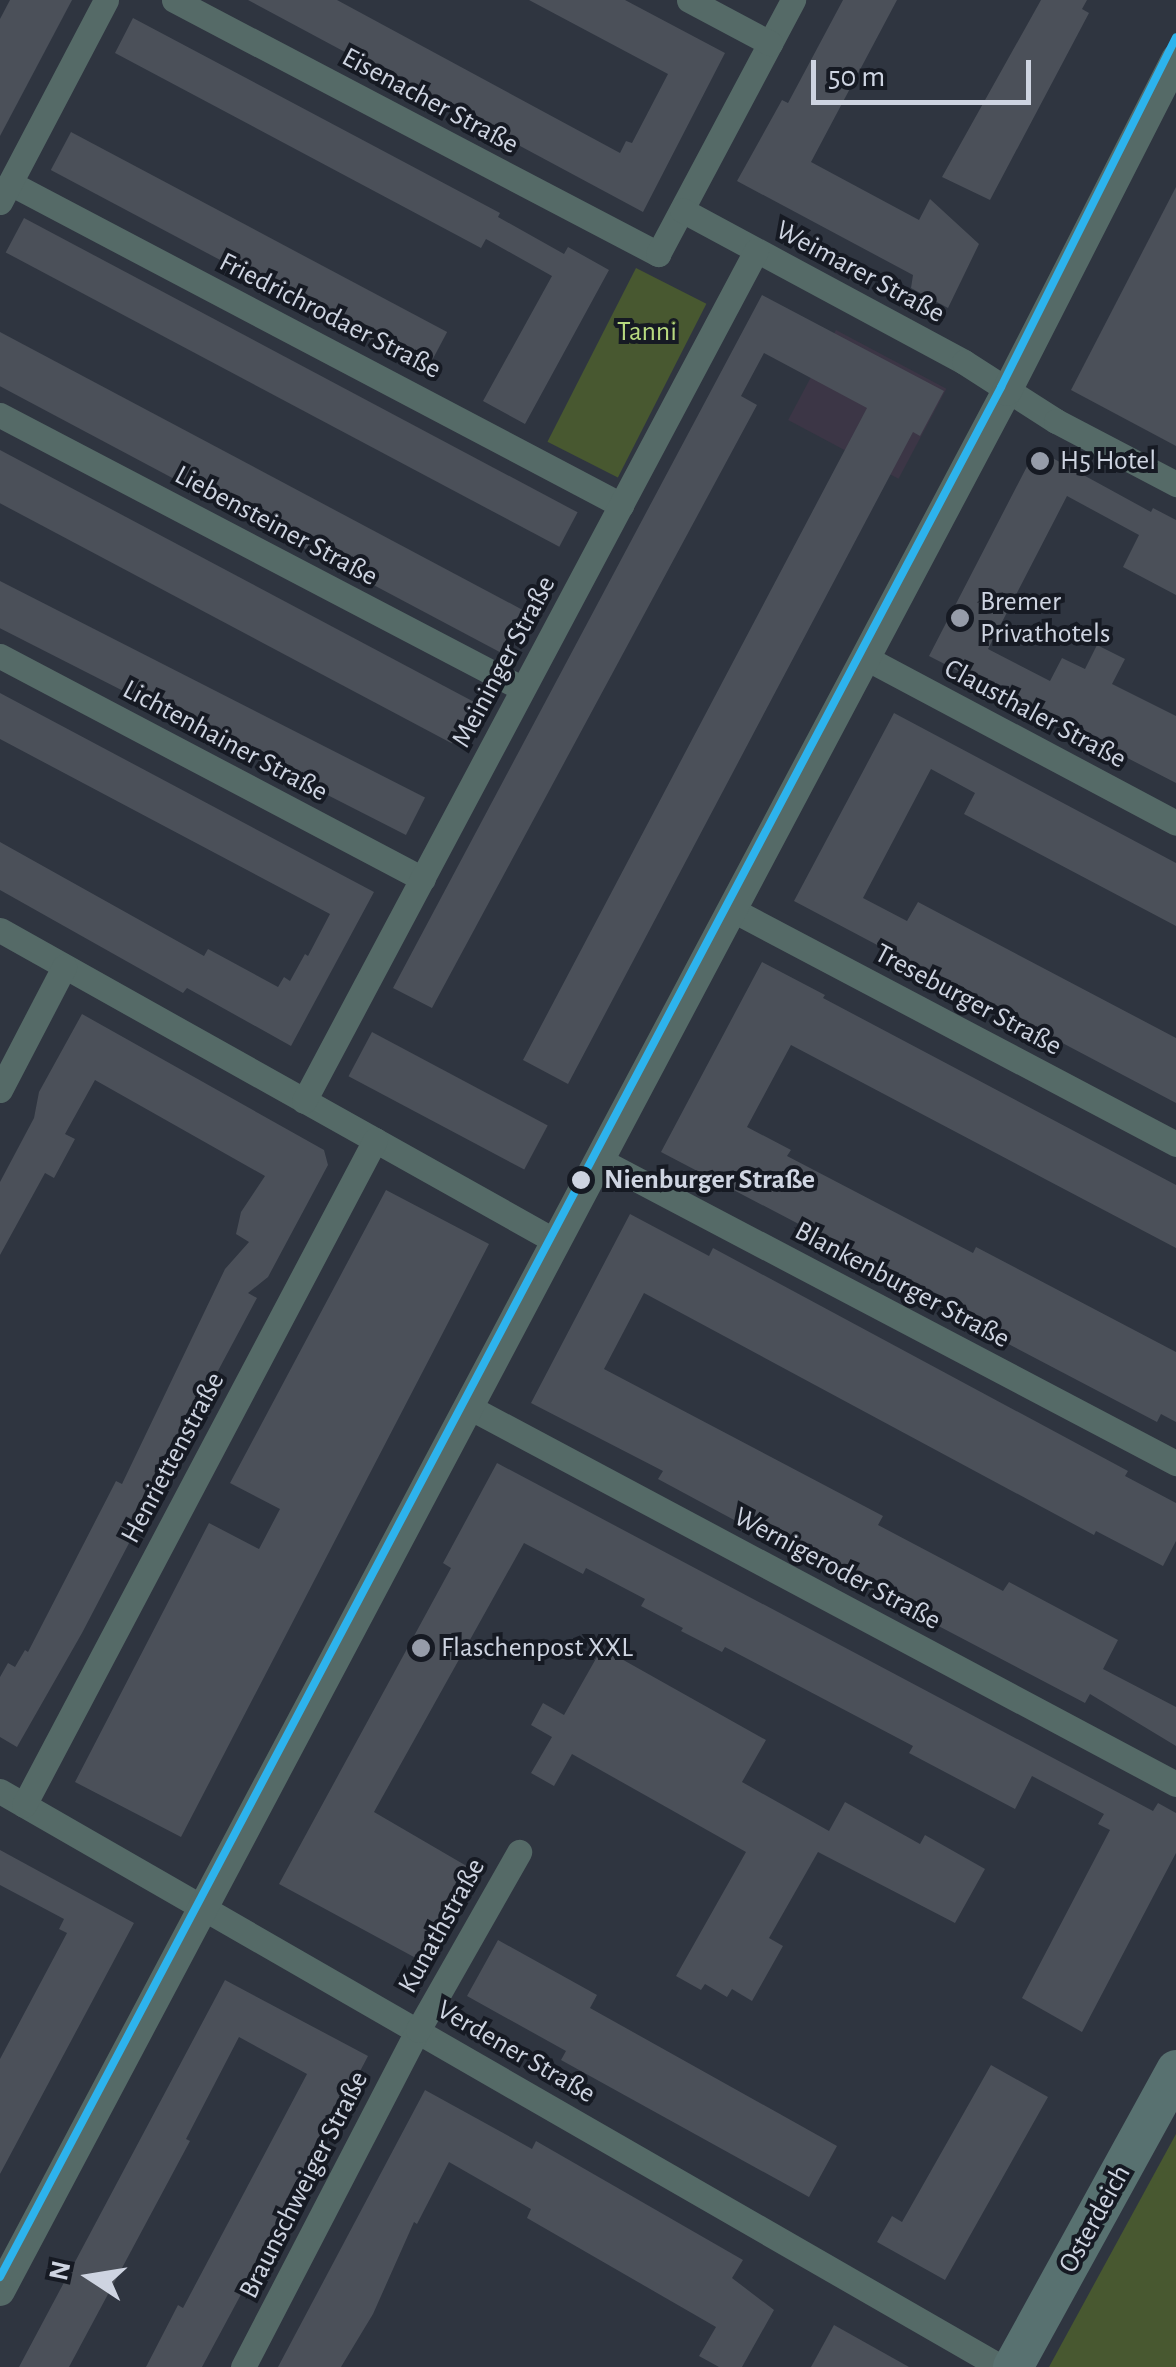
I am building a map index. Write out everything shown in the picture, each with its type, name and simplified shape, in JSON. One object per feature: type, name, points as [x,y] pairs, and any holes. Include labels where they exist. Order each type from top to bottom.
[{"type":"main road","name":"Osterdeich","points":[[1013,2367],[1176,2070]]},
{"type":"street","points":[[5,193],[106,0]]},
{"type":"street","name":"Eisenacher Straße","points":[[174,0],[658,254],[682,210]]},
{"type":"street","points":[[689,0],[770,43]]},
{"type":"street","points":[[682,210],[793,0]]},
{"type":"street","points":[[0,2292],[1007,391],[1176,59]]},
{"type":"street","name":"Friedrichrodaer Straße","points":[[5,193],[621,505]]},
{"type":"street","name":"Weimarer Straße","points":[[682,210],[964,362],[1007,391],[1176,484]]},
{"type":"street","name":"Meininger Straße","points":[[304,1101],[756,251]]},
{"type":"street","name":"Liebensteiner Straße","points":[[0,415],[523,690]]},
{"type":"street","name":"Lichtenhainer Straße","points":[[0,656],[422,879]]},
{"type":"street","name":"Clausthaler Straße","points":[[866,658],[1176,823]]},
{"type":"street","name":"Treseburger Straße","points":[[733,910],[1176,1144]]},
{"type":"street","points":[[0,930],[557,1242]]},
{"type":"street","points":[[0,1090],[64,967]]},
{"type":"street","name":"Henriettenstraße","points":[[24,1805],[374,1140]]},
{"type":"street","name":"Blankenburger Straße","points":[[600,1160],[1176,1463]]},
{"type":"street","name":"Wernigeroder Straße","points":[[469,1408],[1176,1784]]},
{"type":"street","name":"Verdener Straße","points":[[0,1791],[1001,2367]]},
{"type":"street","name":"Kunathstraße","points":[[418,2030],[519,1852]]},
{"type":"street","name":"Braunschweiger Straße","points":[[244,2367],[418,2030]]},
{"type":"shaded area","points":[[836,330],[946,389],[898,479],[788,420]]},
{"type":"green space","name":"Tanni","points":[[636,268],[706,304],[618,478],[547,442]]},
{"type":"green space","points":[[1176,2134],[1176,2367],[1049,2367]]},
{"type":"building","points":[[10,0],[72,0],[0,136],[0,19]]},
{"type":"building","points":[[248,0],[337,0],[620,153],[626,141],[632,143],[668,74],[529,0],[625,0],[725,53],[643,212]]},
{"type":"building","points":[[843,0],[897,0],[811,162],[919,220],[930,199],[979,244],[948,308],[911,288],[913,275],[737,181],[782,100],[788,103]]},
{"type":"building","points":[[1041,0],[1087,0],[1082,9],[1089,13],[990,200],[942,177]]},
{"type":"building","points":[[133,18],[500,213],[498,217],[564,254],[568,247],[609,270],[525,424],[483,401],[552,276],[486,239],[481,248],[115,53]]},
{"type":"building","points":[[71,132],[447,332],[427,370],[51,170]]},
{"type":"building","points":[[1176,187],[1176,446],[1071,390]]},
{"type":"building","points":[[24,218],[578,512],[559,547],[6,252]]},
{"type":"building","points":[[762,295],[944,391],[920,436],[913,432],[568,1084],[523,1060],[867,408],[764,353],[741,396],[757,405],[432,1008],[393,988]]},
{"type":"building","points":[[0,332],[524,610],[501,653],[0,386]]},
{"type":"building","points":[[1036,449],[1151,512],[1153,508],[1176,520],[1176,595],[1123,567],[1139,535],[1067,496],[988,649],[1050,681],[1062,658],[1085,669],[1097,645],[1125,659],[1112,684],[1176,716],[1176,783],[929,656]]},
{"type":"building","points":[[0,450],[474,702],[452,744],[0,503]]},
{"type":"building","points":[[0,581],[425,798],[406,835],[0,628]]},
{"type":"building","points":[[0,693],[374,892],[291,1046],[187,988],[183,993],[0,890],[0,842],[204,956],[208,949],[278,987],[284,977],[290,981],[305,954],[308,956],[330,914],[0,739]]},
{"type":"building","points":[[894,713],[1176,863],[1176,926],[964,814],[975,793],[931,769],[863,898],[907,921],[918,902],[1176,1038],[1176,1103],[794,901]]},
{"type":"building","points":[[762,962],[1176,1185],[1176,1248],[791,1045],[747,1127],[791,1150],[787,1156],[973,1253],[976,1247],[1176,1352],[1176,1422],[1161,1414],[1157,1422],[978,1328],[982,1320],[661,1152]]},
{"type":"building","points":[[82,1014],[324,1150],[328,1165],[268,1277],[248,1293],[257,1298],[204,1397],[196,1425],[179,1439],[183,1440],[82,1633],[17,1747],[0,1737],[0,1677],[8,1663],[15,1667],[25,1650],[28,1652],[116,1481],[122,1484],[225,1269],[249,1242],[236,1234],[241,1212],[265,1176],[95,1080],[65,1134],[75,1139],[54,1178],[45,1173],[0,1255],[0,1182],[34,1118],[39,1092]]},
{"type":"building","points":[[372,1032],[548,1125],[524,1170],[349,1076]]},
{"type":"building","points":[[386,1190],[489,1244],[181,1837],[75,1782],[209,1523],[259,1549],[280,1509],[230,1483]]},
{"type":"building","points":[[630,1214],[709,1256],[713,1248],[1128,1471],[1125,1476],[1176,1503],[1176,1541],[1163,1566],[1096,1531],[1094,1535],[644,1293],[604,1369],[883,1516],[878,1525],[1003,1591],[1009,1582],[1118,1640],[1103,1669],[1176,1707],[1176,1746],[1090,1694],[1085,1703],[849,1579],[853,1571],[768,1526],[763,1535],[736,1521],[658,1479],[663,1471],[531,1403]]},
{"type":"building","points":[[497,1463],[1153,1811],[1158,1803],[1176,1813],[1176,1853],[1082,2032],[1022,1998],[1110,1830],[1098,1824],[1104,1814],[1032,1776],[1015,1809],[909,1753],[913,1746],[725,1647],[722,1652],[681,1631],[683,1628],[641,1606],[645,1599],[586,1568],[583,1574],[524,1543],[374,1812],[482,1875],[470,1896],[463,1892],[425,1963],[279,1884],[451,1568],[443,1563]]},
{"type":"building","points":[[602,1648],[766,1740],[742,1782],[829,1831],[845,1802],[920,1844],[925,1835],[985,1869],[955,1923],[818,1852],[769,1938],[783,1946],[752,2001],[732,1989],[727,1997],[705,1984],[701,1990],[676,1976],[746,1852],[572,1754],[554,1786],[531,1773],[552,1737],[531,1725],[543,1703],[564,1715]]},
{"type":"building","points":[[0,1850],[134,1923],[0,2174],[0,2059],[67,1933],[59,1929],[64,1919],[0,1885]]},
{"type":"building","points":[[498,1940],[597,1995],[590,2008],[837,2146],[809,2197],[561,2060],[566,2051],[467,1996]]},
{"type":"building","points":[[225,1980],[368,2056],[323,2142],[202,2367],[146,2367],[178,2305],[183,2308],[307,2074],[239,2037],[186,2139],[190,2141],[69,2367],[19,2367]]},
{"type":"building","points":[[991,2065],[1048,2097],[945,2280],[877,2242],[892,2216],[902,2222]]},
{"type":"building","points":[[425,2090],[532,2149],[536,2141],[743,2260],[732,2278],[774,2310],[742,2367],[719,2367],[699,2356],[716,2327],[527,2218],[531,2209],[449,2162],[417,2224],[414,2222],[373,2314],[341,2367],[278,2367]]},
{"type":"building","points":[[834,2325],[909,2367],[811,2367]]},
{"type":"transit line","points":[[0,2277],[1001,387],[1176,37]]},
{"type":"place","name":"H5 Hotel","points":[[1040,461]]},
{"type":"place","name":"Bremer Privathotels","points":[[960,618]]},
{"type":"place","name":"Nienburger Straße","points":[[581,1180]]},
{"type":"place","name":"Flaschenpost XXL","points":[[421,1648]]}]
